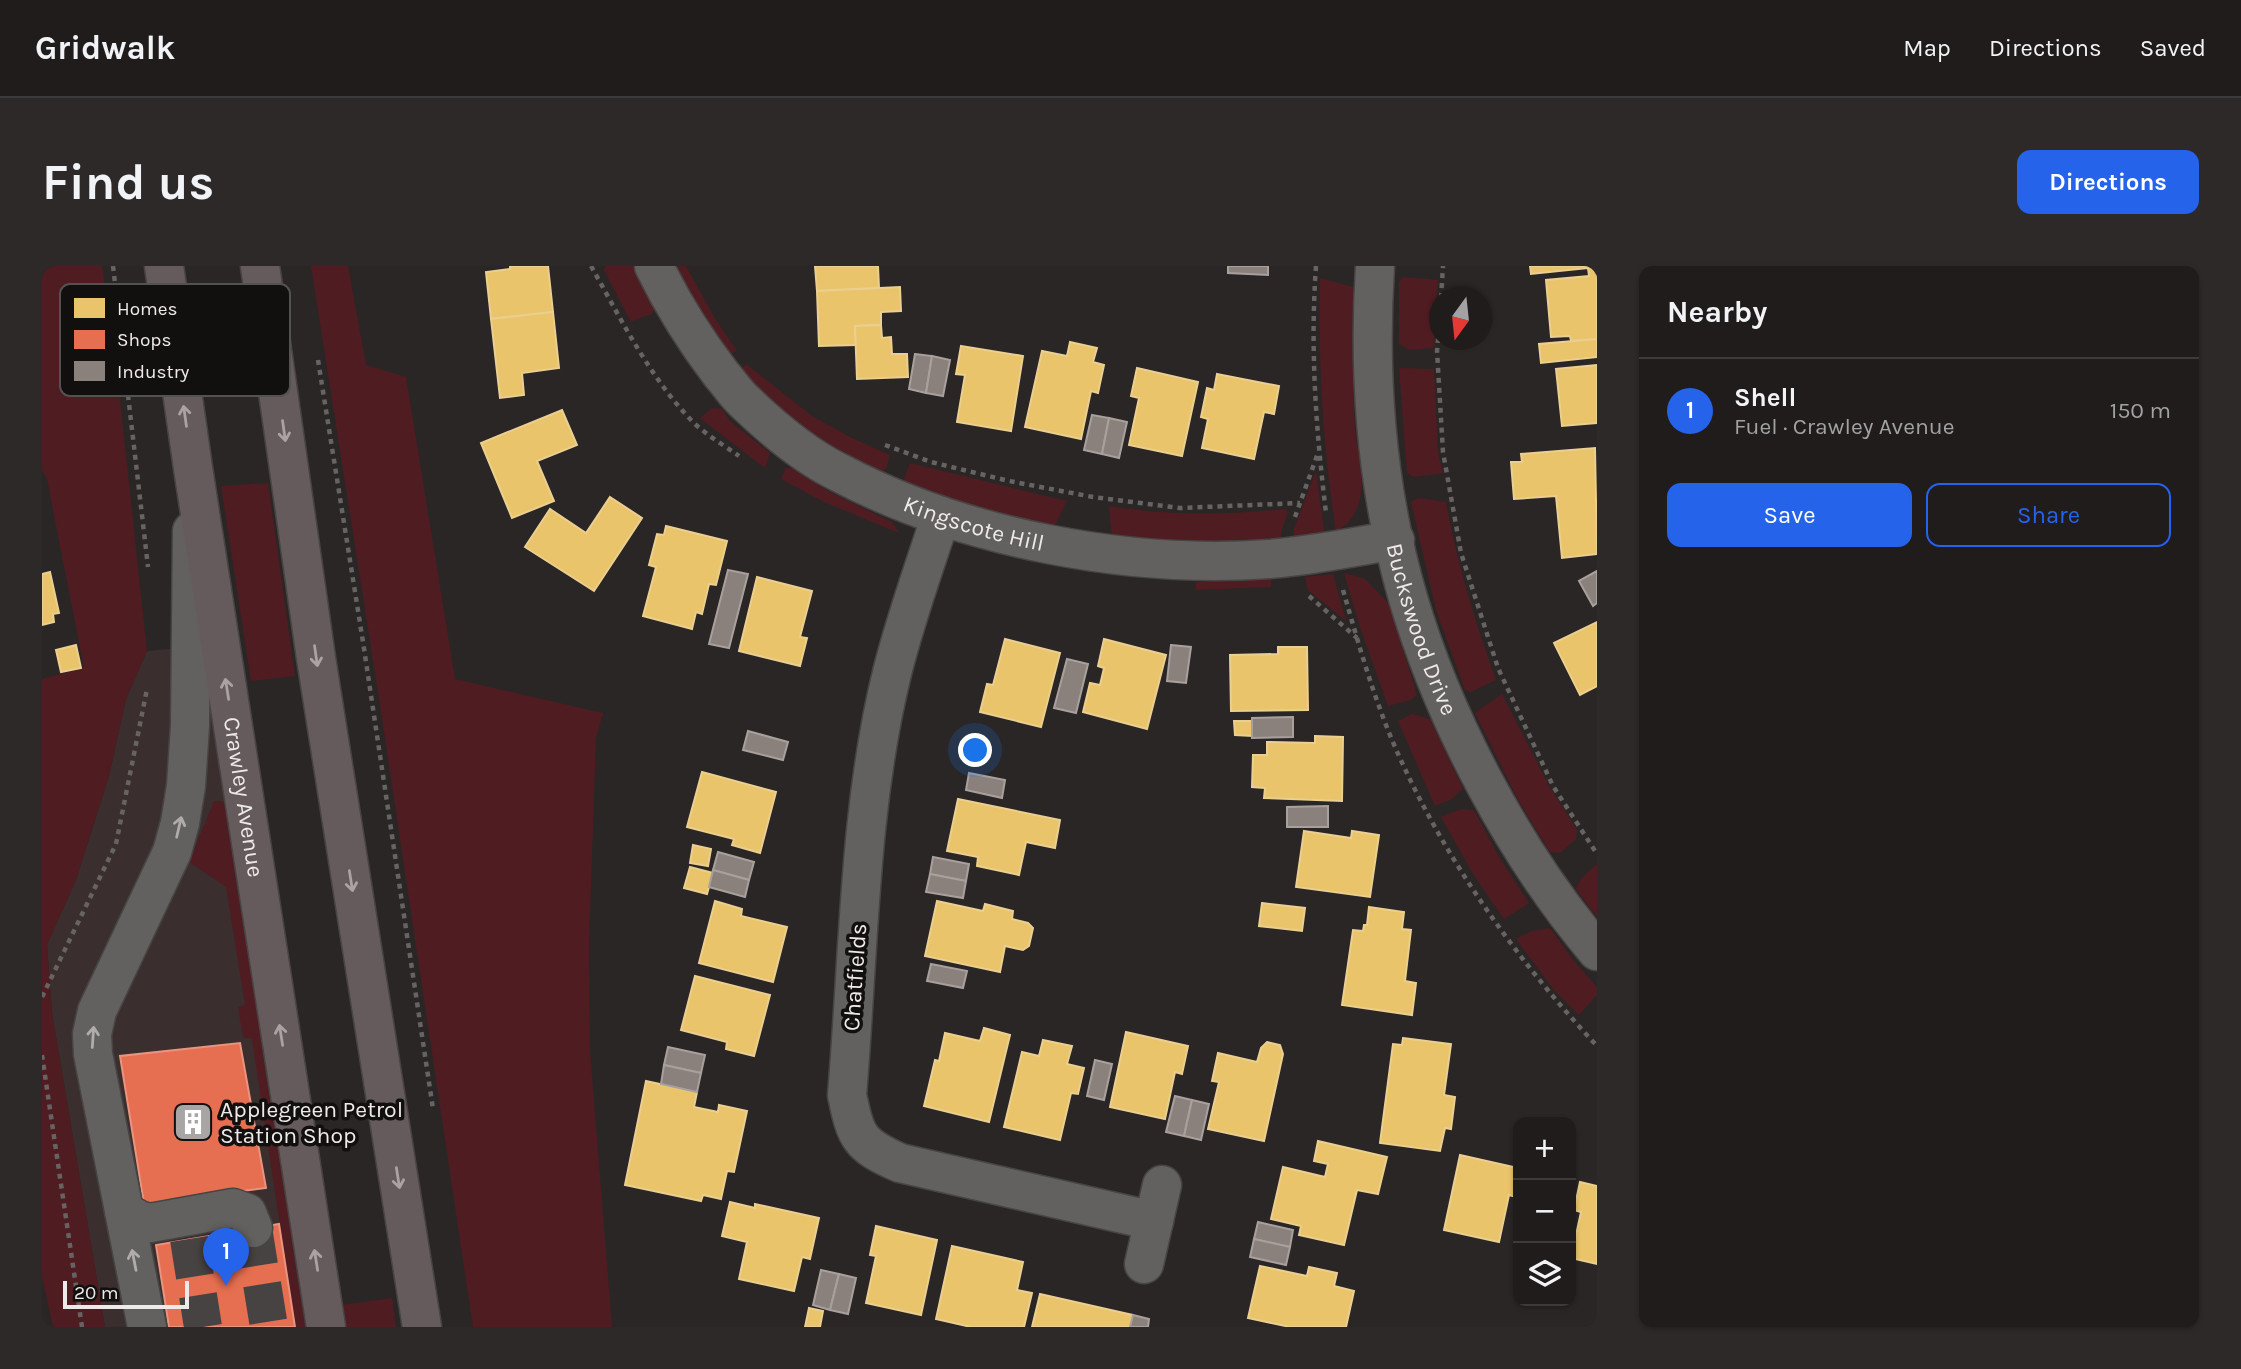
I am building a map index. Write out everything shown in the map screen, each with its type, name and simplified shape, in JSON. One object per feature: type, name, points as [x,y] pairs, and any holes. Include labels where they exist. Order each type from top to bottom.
[{"type":"main road","name":"Crawley Avenue","points":[[164,266],[166,284]]},
{"type":"main road","points":[[260,266],[263,284]]},
{"type":"main road","name":"Crawley Avenue","points":[[182,396],[326,1327]]},
{"type":"main road","points":[[279,396],[314,645],[422,1327]]},
{"type":"street","name":"Kingscote Hill","points":[[654,266],[672,303],[707,356],[743,400],[789,440],[836,471],[889,496],[941,516],[1060,545],[1191,560],[1268,559],[1395,540]]},
{"type":"street","name":"Buckswood Drive","points":[[1376,266],[1373,307],[1380,460],[1408,598],[1444,696],[1485,783],[1527,858],[1573,923],[1597,951]]},
{"type":"street","points":[[147,1327],[93,1054],[92,1034],[97,1011],[164,871],[180,823],[186,786],[190,726],[192,468]]},
{"type":"street","name":"Chatfields","points":[[941,516],[892,674],[865,834],[847,1095],[854,1129],[874,1152],[900,1163],[1158,1203],[1144,1264]]},
{"type":"street","points":[[124,1211],[150,1223],[177,1229],[233,1208],[247,1213],[253,1228]]},
{"type":"path","points":[[113,266],[115,284]]},
{"type":"path","points":[[1442,287],[1443,266]]},
{"type":"path","points":[[316,347],[435,1122]]},
{"type":"path","points":[[1437,350],[1443,452],[1461,553],[1498,668],[1553,786],[1597,854]]},
{"type":"path","points":[[128,396],[148,569]]},
{"type":"path","points":[[880,443],[931,462],[1093,497],[1180,508],[1300,503]]},
{"type":"path","points":[[42,997],[116,844],[148,684]]},
{"type":"path","points":[[42,1055],[82,1327]]},
{"type":"shaded area","points":[[42,266],[102,266],[105,284],[60,284],[60,396],[120,396],[147,651],[126,699],[109,776],[76,880],[47,945],[52,1013],[105,1327],[53,1327],[42,1277],[42,679],[84,668],[47,479],[42,470]]},
{"type":"shaded area","points":[[311,266],[348,266],[366,365],[406,377],[455,679],[603,713],[596,738],[589,942],[590,1051],[612,1327],[473,1327]]},
{"type":"shaded area","points":[[606,266],[633,266],[654,308],[653,313],[631,322],[604,270]]},
{"type":"shaded area","points":[[676,266],[686,266],[737,351],[728,354]]},
{"type":"shaded area","points":[[1403,277],[1438,280],[1438,287],[1429,287],[1429,348],[1409,350],[1399,344],[1399,282]]},
{"type":"shaded area","points":[[1320,278],[1353,287],[1354,410],[1361,490],[1355,514],[1336,532],[1322,405]]},
{"type":"shaded area","points":[[746,364],[812,416],[890,455],[886,469],[880,472],[851,458],[823,443],[784,416],[743,373]]},
{"type":"shaded area","points":[[1399,368],[1434,369],[1438,452],[1443,473],[1414,477],[1407,473]]},
{"type":"shaded area","points":[[712,408],[722,409],[730,421],[770,453],[765,468],[700,418]]},
{"type":"shaded area","points":[[910,463],[1067,501],[1055,525],[1050,527],[947,498],[903,482]]},
{"type":"shaded area","points":[[786,468],[791,468],[828,491],[892,522],[899,533],[824,502],[781,479]]},
{"type":"shaded area","points":[[1316,471],[1325,537],[1294,539],[1293,532]]},
{"type":"shaded area","points":[[268,483],[295,676],[251,681],[221,486]]},
{"type":"shaded area","points":[[1419,498],[1446,502],[1467,592],[1496,680],[1471,692],[1465,690],[1436,610],[1411,502]]},
{"type":"shaded area","points":[[1109,506],[1176,513],[1286,509],[1288,512],[1281,540],[1262,543],[1112,539]]},
{"type":"shaded area","points":[[1344,573],[1365,579],[1389,604],[1417,695],[1411,700],[1388,706]]},
{"type":"shaded area","points":[[1333,574],[1346,621],[1308,590],[1305,577]]},
{"type":"shaded area","points":[[1271,578],[1271,587],[1196,590],[1196,582]]},
{"type":"shaded area","points":[[202,646],[310,1327],[105,1327],[52,1013],[47,944],[76,880],[109,776],[126,699],[147,651]]},
{"type":"shaded area","points":[[1502,694],[1549,786],[1577,830],[1576,839],[1560,853],[1550,852],[1518,800],[1475,713]]},
{"type":"shaded area","points":[[1412,714],[1430,719],[1463,789],[1450,800],[1435,806],[1398,721]]},
{"type":"shaded area","points":[[214,801],[229,802],[310,1327],[295,1327],[252,1039],[243,1037],[238,1007],[245,1005],[226,887],[189,862]]},
{"type":"shaded area","points":[[1461,809],[1474,810],[1499,857],[1529,903],[1504,919],[1473,874],[1441,817]]},
{"type":"shaded area","points":[[1597,864],[1597,917],[1576,889],[1581,879]]},
{"type":"shaded area","points":[[1550,928],[1597,987],[1597,995],[1579,1015],[1554,990],[1516,939],[1532,931]]},
{"type":"shaded area","points":[[392,1298],[396,1327],[346,1327],[342,1305]]},
{"type":"building: Homes","points":[[510,266],[548,266],[553,312],[491,319],[486,272],[510,269]]},
{"type":"building: Homes","points":[[815,266],[878,266],[879,288],[817,291]]},
{"type":"building: Homes","points":[[1530,266],[1597,266],[1597,339],[1571,341],[1570,336],[1551,337],[1546,280],[1589,276],[1588,268],[1531,274]]},
{"type":"building: Homes","points":[[900,287],[901,311],[881,312],[881,325],[855,326],[856,345],[819,346],[817,291]]},
{"type":"building: Homes","points":[[553,312],[559,368],[522,373],[524,395],[500,398],[491,319]]},
{"type":"building: Homes","points":[[881,325],[882,338],[891,337],[892,354],[907,354],[908,377],[857,379],[855,326]]},
{"type":"building: Homes","points":[[1597,339],[1597,357],[1541,363],[1539,344]]},
{"type":"building: Homes","points":[[1070,342],[1097,348],[1093,362],[1104,365],[1098,393],[1091,391],[1081,439],[1025,427],[1042,351],[1067,356]]},
{"type":"building: Homes","points":[[961,346],[1023,356],[1011,431],[957,422],[965,375],[956,374]]},
{"type":"building: Homes","points":[[1597,365],[1597,423],[1562,426],[1556,369]]},
{"type":"building: Homes","points":[[1137,368],[1198,382],[1182,456],[1129,445],[1139,398],[1131,396]]},
{"type":"building: Homes","points":[[1217,374],[1279,386],[1274,414],[1264,412],[1254,459],[1202,448],[1208,419],[1201,417],[1207,388],[1214,390]]},
{"type":"building: Homes","points":[[562,410],[577,445],[537,461],[554,501],[512,518],[481,443]]},
{"type":"building: Homes","points":[[1595,448],[1597,554],[1562,558],[1556,496],[1514,499],[1511,462],[1522,462],[1521,454]]},
{"type":"building: Homes","points":[[610,497],[642,518],[594,591],[525,547],[550,509],[586,533]]},
{"type":"building: Homes","points":[[666,526],[727,541],[716,585],[709,584],[702,614],[696,612],[692,629],[643,616],[656,567],[649,565],[657,534],[664,535]]},
{"type":"building: Homes","points":[[50,572],[59,613],[53,614],[54,622],[42,625],[42,574]]},
{"type":"building: Homes","points":[[757,577],[812,591],[800,637],[807,638],[800,666],[739,651]]},
{"type":"building: Homes","points":[[1597,622],[1597,686],[1580,695],[1554,643]]},
{"type":"building: Homes","points":[[1005,639],[1060,653],[1041,727],[980,712],[987,684],[993,685]]},
{"type":"building: Homes","points":[[1104,639],[1166,655],[1147,729],[1083,712],[1090,683],[1100,685],[1104,668],[1098,666]]},
{"type":"building: Homes","points":[[76,645],[81,668],[61,672],[56,650]]},
{"type":"building: Homes","points":[[1278,647],[1307,647],[1308,710],[1231,711],[1230,655],[1278,654]]},
{"type":"building: Homes","points":[[1234,721],[1252,721],[1252,736],[1235,735]]},
{"type":"building: Homes","points":[[1315,736],[1343,737],[1342,801],[1264,798],[1265,788],[1252,787],[1253,755],[1267,755],[1267,742],[1315,743]]},
{"type":"building: Homes","points":[[702,772],[776,792],[760,853],[732,845],[734,839],[687,827]]},
{"type":"building: Homes","points":[[958,799],[1060,820],[1055,848],[1026,842],[1019,875],[977,866],[978,857],[947,851]]},
{"type":"building: Homes","points":[[1304,831],[1351,838],[1352,831],[1379,835],[1370,897],[1296,887]]},
{"type":"building: Homes","points":[[693,845],[711,849],[708,866],[690,863]]},
{"type":"building: Homes","points":[[690,867],[713,873],[707,894],[684,888]]},
{"type":"building: Homes","points":[[715,901],[742,909],[741,916],[787,927],[773,982],[699,963]]},
{"type":"building: Homes","points":[[937,901],[983,911],[985,904],[1013,911],[1012,919],[1028,923],[1033,928],[1029,946],[1023,950],[1005,946],[1000,972],[925,956]]},
{"type":"building: Homes","points":[[1262,903],[1305,908],[1302,931],[1259,926]]},
{"type":"building: Homes","points":[[1369,907],[1404,912],[1402,929],[1411,930],[1405,981],[1416,983],[1412,1015],[1342,1005],[1353,930],[1363,931],[1364,925],[1367,925]]},
{"type":"building: Homes","points":[[695,976],[770,995],[754,1056],[726,1049],[727,1042],[681,1030]]},
{"type":"building: Homes","points":[[984,1028],[1010,1035],[989,1122],[924,1106],[935,1060],[939,1061],[945,1033],[980,1041]]},
{"type":"building: Homes","points":[[1126,1032],[1188,1046],[1182,1074],[1175,1072],[1165,1119],[1110,1107]]},
{"type":"building: Homes","points":[[1403,1038],[1451,1044],[1444,1095],[1455,1097],[1451,1129],[1445,1128],[1440,1151],[1380,1143],[1393,1044],[1402,1045]]},
{"type":"building: Homes","points":[[1043,1040],[1072,1046],[1067,1064],[1084,1068],[1078,1094],[1071,1093],[1060,1140],[1004,1127],[1022,1052],[1039,1056]]},
{"type":"building: Homes","points":[[1267,1042],[1280,1045],[1283,1054],[1264,1141],[1208,1129],[1219,1082],[1212,1081],[1218,1053],[1257,1062],[1261,1048]]},
{"type":"building: Homes","points":[[646,1081],[697,1092],[694,1107],[718,1112],[719,1105],[747,1111],[734,1172],[727,1171],[721,1199],[703,1195],[701,1201],[625,1185]]},
{"type":"building: Homes","points":[[1318,1141],[1387,1157],[1378,1194],[1357,1190],[1344,1245],[1299,1235],[1301,1226],[1271,1219],[1283,1167],[1325,1177],[1328,1164],[1314,1161]]},
{"type":"building: Homes","points":[[1460,1155],[1513,1167],[1513,1196],[1509,1195],[1499,1242],[1444,1230]]},
{"type":"building: Homes","points":[[1580,1182],[1597,1186],[1597,1264],[1576,1259],[1576,1235],[1581,1212],[1576,1211]]},
{"type":"building: Homes","points":[[730,1202],[755,1208],[755,1204],[819,1218],[810,1259],[802,1257],[794,1291],[739,1279],[747,1242],[722,1236]]},
{"type":"building: Homes","points":[[876,1226],[937,1240],[921,1315],[866,1303],[876,1256],[870,1255]]},
{"type":"building: Homes","points":[[952,1246],[1023,1262],[1017,1290],[1032,1293],[1024,1327],[971,1327],[936,1319]]},
{"type":"building: Homes","points":[[1260,1266],[1307,1276],[1309,1267],[1337,1273],[1334,1286],[1354,1291],[1346,1327],[1290,1327],[1248,1318]]},
{"type":"building: Homes","points":[[1040,1294],[1133,1315],[1130,1327],[1032,1327]]},
{"type":"building: Homes","points":[[809,1308],[823,1311],[820,1327],[805,1327]]},
{"type":"building: Shops","name":"Applegreen Petrol Station Shop","points":[[240,1043],[266,1188],[144,1204],[120,1056]]},
{"type":"building: Shops","points":[[279,1224],[295,1327],[169,1327],[156,1245]]},
{"type":"building: Industry","points":[[1228,266],[1268,266],[1268,275],[1228,273]]},
{"type":"building: Industry","points":[[915,354],[932,356],[926,393],[909,389]]},
{"type":"building: Industry","points":[[932,356],[950,360],[943,396],[926,393]]},
{"type":"building: Industry","points":[[1092,415],[1109,418],[1102,454],[1084,450]]},
{"type":"building: Industry","points":[[1109,418],[1127,422],[1119,458],[1102,454]]},
{"type":"building: Industry","points":[[728,570],[748,574],[729,648],[709,644]]},
{"type":"building: Industry","points":[[1597,571],[1597,603],[1593,606],[1579,581]]},
{"type":"building: Industry","points":[[1171,645],[1191,647],[1186,683],[1167,681]]},
{"type":"building: Industry","points":[[1067,659],[1088,664],[1076,713],[1054,708]]},
{"type":"building: Industry","points":[[1293,717],[1293,737],[1252,738],[1252,718]]},
{"type":"building: Industry","points":[[748,731],[788,742],[783,760],[743,750]]},
{"type":"building: Industry","points":[[969,773],[1005,780],[1002,798],[966,790]]},
{"type":"building: Industry","points":[[1328,806],[1328,827],[1287,827],[1287,807]]},
{"type":"building: Industry","points":[[718,852],[754,862],[749,880],[713,870]]},
{"type":"building: Industry","points":[[933,857],[969,864],[966,881],[930,874]]},
{"type":"building: Industry","points":[[713,870],[749,880],[745,897],[709,887]]},
{"type":"building: Industry","points":[[930,874],[966,881],[963,898],[926,892]]},
{"type":"building: Industry","points":[[931,964],[967,971],[963,988],[927,981]]},
{"type":"building: Industry","points":[[668,1047],[705,1055],[701,1073],[664,1065]]},
{"type":"building: Industry","points":[[1095,1060],[1112,1064],[1104,1100],[1087,1096]]},
{"type":"building: Industry","points":[[664,1065],[701,1073],[697,1092],[661,1084]]},
{"type":"building: Industry","points":[[1175,1096],[1192,1100],[1184,1136],[1166,1132]]},
{"type":"building: Industry","points":[[1192,1100],[1209,1104],[1201,1140],[1184,1136]]},
{"type":"building: Industry","points":[[1258,1222],[1293,1230],[1290,1247],[1254,1239]]},
{"type":"building: Industry","points":[[1254,1239],[1290,1247],[1286,1265],[1250,1257]]},
{"type":"building: Industry","points":[[821,1270],[839,1274],[830,1310],[813,1305]]},
{"type":"building: Industry","points":[[839,1274],[856,1278],[848,1314],[830,1310]]},
{"type":"building: Industry","points":[[1133,1315],[1149,1319],[1148,1327],[1130,1327]]},
{"type":"tunnel","points":[[253,1228],[269,1327]]},
{"type":"tunnel","points":[[189,1239],[203,1327]]},
{"type":"place","name":"Applegreen Petrol Station Shop","points":[[193,1122]]},
{"type":"place","name":"Shell","points":[[226,1286]]}]
